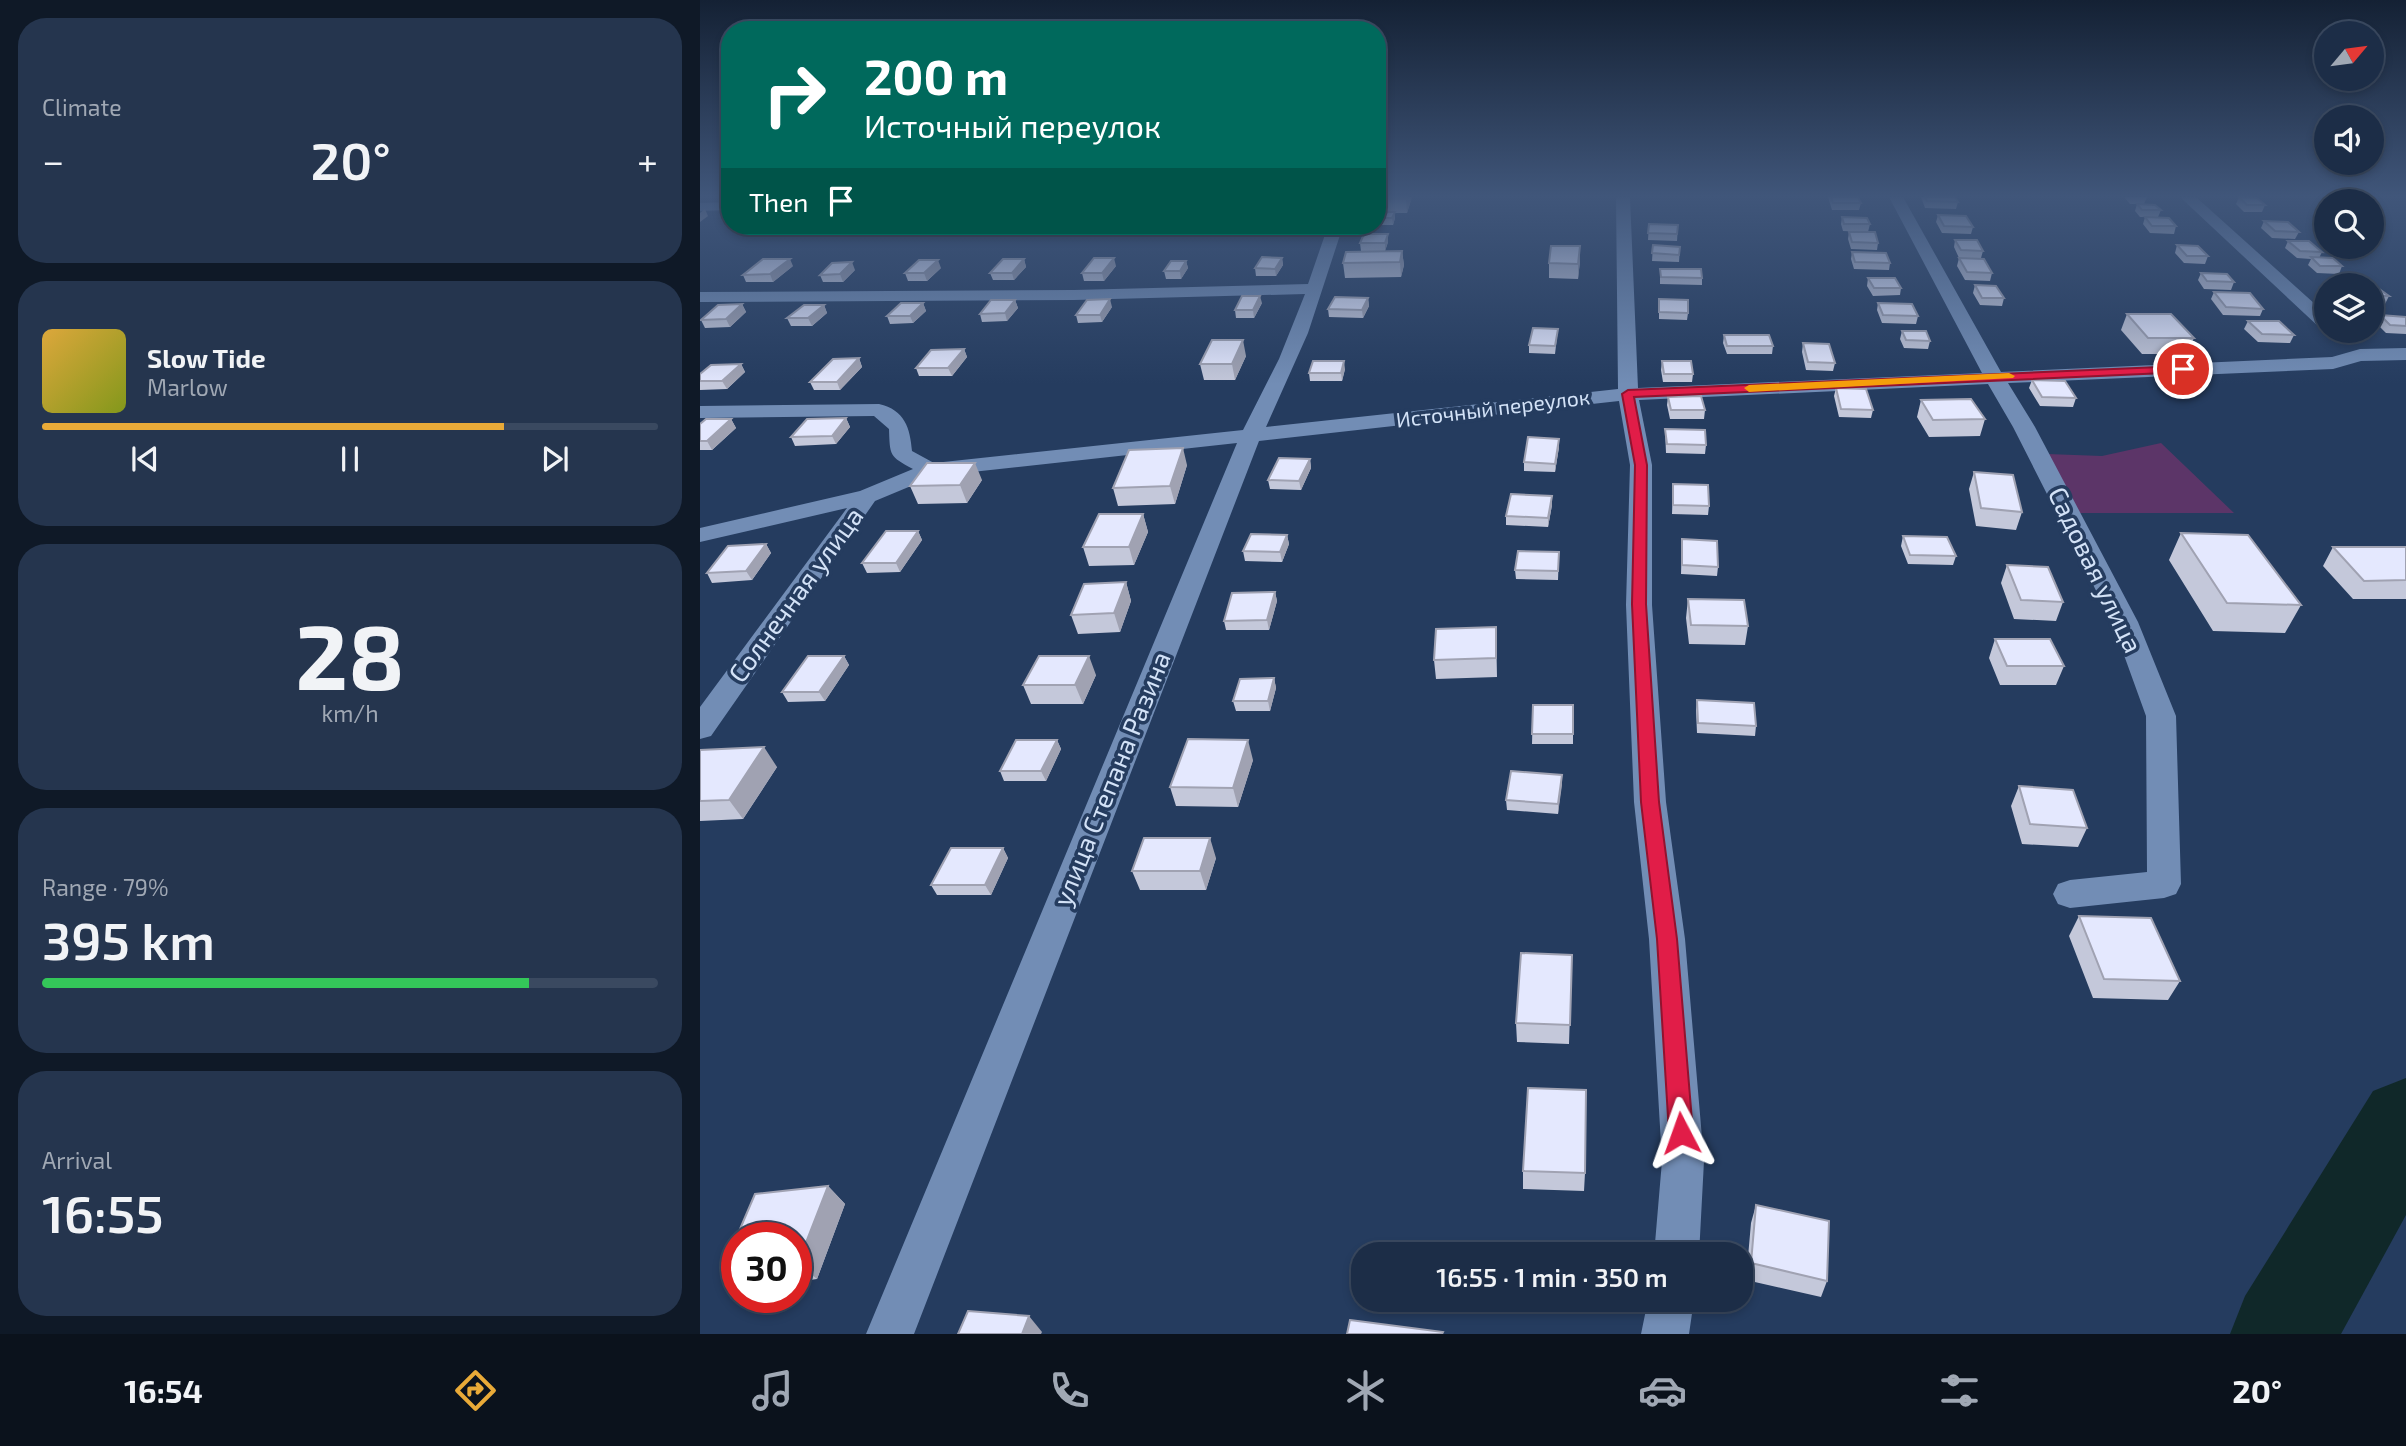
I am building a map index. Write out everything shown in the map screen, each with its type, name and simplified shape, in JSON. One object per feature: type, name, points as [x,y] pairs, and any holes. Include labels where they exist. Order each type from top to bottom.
[{"type":"street","name":"улица Степана Разина","points":[[890,1334],[1251,435],[1274,394],[1325,259]]},
{"type":"street","points":[[1625,259],[1628,394],[1641,465],[1639,604],[1650,802],[1667,939],[1683,1161],[1677,1242]]},
{"type":"street","name":"Садовая улица","points":[[1930,259],[2024,427],[2124,622],[2161,716],[2164,884],[2070,894]]},
{"type":"street","points":[[2255,259],[2314,313]]},
{"type":"street","points":[[700,297],[1074,295],[1316,289]]},
{"type":"street","points":[[2346,343],[2360,355]]},
{"type":"street","name":"Источный переулок","points":[[931,470],[1628,394],[2333,363],[2360,355],[2406,354]]},
{"type":"street","points":[[700,412],[879,410],[899,427],[901,454],[931,470]]},
{"type":"street","name":"Солнечная улица","points":[[700,535],[867,496],[931,470]]},
{"type":"street","name":"Солнечная улица","points":[[700,729],[867,496]]},
{"type":"street","points":[[1665,1334],[1669,1312]]},
{"type":"shaded area","points":[[2161,443],[2234,513],[2080,513],[2047,454],[2102,456]]},
{"type":"building","points":[[763,259],[790,259],[770,274],[743,275]]},
{"type":"building","points":[[1003,259],[1024,259],[1012,273],[990,273]]},
{"type":"building","points":[[1093,259],[1113,259],[1102,273],[1082,273]]},
{"type":"building","points":[[1261,259],[1281,259],[1275,269],[1255,268]]},
{"type":"building","points":[[1344,259],[1400,259],[1400,262],[1343,263]]},
{"type":"building","points":[[1549,259],[1579,259],[1578,264],[1549,263]]},
{"type":"building","points":[[1854,259],[1889,259],[1890,263],[1855,262]]},
{"type":"building","points":[[1960,259],[1984,259],[1992,273],[1967,272]]},
{"type":"building","points":[[2313,259],[2334,259],[2342,266],[2320,266]]},
{"type":"building","points":[[919,260],[938,260],[924,273],[905,273]]},
{"type":"building","points":[[1171,261],[1186,261],[1180,271],[1164,271]]},
{"type":"building","points":[[852,262],[840,274],[820,275],[832,263]]},
{"type":"building","points":[[1660,269],[1701,269],[1702,278],[1661,277]]},
{"type":"building","points":[[2201,273],[2227,274],[2234,282],[2207,281]]},
{"type":"building","points":[[1868,278],[1895,278],[1901,288],[1874,288]]},
{"type":"building","points":[[1975,285],[1996,286],[2004,298],[1982,298]]},
{"type":"building","points":[[2214,292],[2250,293],[2263,309],[2226,307]]},
{"type":"building","points":[[1242,296],[1260,296],[1253,310],[1235,310]]},
{"type":"building","points":[[1335,297],[1368,298],[1362,310],[1328,309]]},
{"type":"building","points":[[1110,299],[1100,315],[1076,315],[1087,300]]},
{"type":"building","points":[[1659,299],[1688,300],[1688,313],[1659,312]]},
{"type":"building","points":[[991,300],[1015,300],[1005,313],[980,314]]},
{"type":"building","points":[[901,303],[923,303],[910,316],[887,316]]},
{"type":"building","points":[[1878,303],[1912,304],[1918,316],[1883,315]]},
{"type":"building","points":[[742,304],[726,319],[701,320],[718,305]]},
{"type":"building","points":[[804,305],[824,305],[808,318],[787,318]]},
{"type":"building","points":[[2127,314],[2171,314],[2194,338],[2148,338]]},
{"type":"building","points":[[2384,315],[2406,317],[2406,326],[2390,325]]},
{"type":"building","points":[[2248,321],[2279,321],[2294,335],[2262,334]]},
{"type":"building","points":[[1533,328],[1558,329],[1555,346],[1529,345]]},
{"type":"building","points":[[1902,331],[1926,331],[1930,341],[1906,340]]},
{"type":"building","points":[[1724,335],[1769,335],[1773,346],[1727,346]]},
{"type":"building","points":[[1212,340],[1243,340],[1232,364],[1200,364]]},
{"type":"building","points":[[1803,343],[1829,344],[1835,363],[1808,362]]},
{"type":"building","points":[[964,349],[948,368],[916,368],[931,350]]},
{"type":"building","points":[[859,358],[837,382],[810,382],[833,359]]},
{"type":"building","points":[[1313,361],[1344,361],[1341,373],[1309,373]]},
{"type":"building","points":[[1662,361],[1691,361],[1693,374],[1664,374]]},
{"type":"building","points":[[741,364],[722,381],[700,381],[700,374],[711,365]]},
{"type":"building","points":[[2032,380],[2065,381],[2076,398],[2042,397]]},
{"type":"building","points":[[1836,388],[1866,389],[1873,410],[1841,409]]},
{"type":"building","points":[[1701,396],[1705,410],[1671,410],[1668,397]]},
{"type":"building","points":[[1971,399],[1985,419],[1933,420],[1921,400]]},
{"type":"building","points":[[846,418],[832,436],[791,437],[807,419]]},
{"type":"building","points":[[706,419],[731,419],[707,441],[700,441],[700,424]]},
{"type":"building","points":[[1665,429],[1705,430],[1706,445],[1667,444]]},
{"type":"building","points":[[1528,437],[1559,439],[1555,464],[1524,462]]},
{"type":"building","points":[[1183,448],[1170,486],[1113,488],[1129,450]]},
{"type":"building","points":[[1279,458],[1310,459],[1299,481],[1268,480]]},
{"type":"building","points":[[927,463],[975,463],[960,485],[910,486]]},
{"type":"building","points":[[1974,472],[2013,475],[2022,512],[1981,508]]},
{"type":"building","points":[[1673,484],[1708,485],[1709,506],[1673,505]]},
{"type":"building","points":[[1511,494],[1552,496],[1548,518],[1506,516]]},
{"type":"building","points":[[1099,514],[1143,514],[1129,547],[1083,547]]},
{"type":"building","points":[[886,531],[918,531],[896,563],[862,563]]},
{"type":"building","points":[[2181,533],[2248,535],[2301,605],[2227,603]]},
{"type":"building","points":[[1251,534],[1287,535],[1280,552],[1243,551]]},
{"type":"building","points":[[1903,536],[1947,537],[1956,556],[1910,555]]},
{"type":"building","points":[[1682,539],[1717,541],[1718,567],[1682,565]]},
{"type":"building","points":[[766,544],[746,571],[707,573],[728,546]]},
{"type":"building","points":[[2333,547],[2406,547],[2406,580],[2364,581]]},
{"type":"building","points":[[1518,551],[1559,552],[1558,571],[1515,570]]},
{"type":"building","points":[[2007,565],[2048,567],[2063,602],[2021,600]]},
{"type":"building","points":[[1126,582],[1114,613],[1071,615],[1084,584]]},
{"type":"building","points":[[1275,592],[1267,620],[1224,621],[1232,593]]},
{"type":"building","points":[[1688,599],[1744,600],[1748,626],[1691,625]]},
{"type":"building","points":[[1496,627],[1496,658],[1434,660],[1436,629]]},
{"type":"building","points":[[1995,639],[2050,639],[2064,666],[2007,666]]},
{"type":"building","points":[[808,656],[844,656],[819,692],[782,692]]},
{"type":"building","points":[[1039,656],[1089,656],[1075,685],[1023,685]]},
{"type":"building","points":[[1274,678],[1268,701],[1233,701],[1240,679]]},
{"type":"building","points":[[1697,700],[1754,703],[1756,726],[1698,723]]},
{"type":"building","points":[[1533,705],[1573,705],[1573,734],[1532,734]]},
{"type":"building","points":[[1188,739],[1248,740],[1233,788],[1170,787]]},
{"type":"building","points":[[1016,740],[1057,740],[1041,771],[1000,771]]},
{"type":"building","points":[[764,747],[729,800],[700,801],[700,750]]},
{"type":"building","points":[[1511,771],[1562,775],[1558,804],[1506,800]]},
{"type":"building","points":[[2019,786],[2073,790],[2087,828],[2030,824]]},
{"type":"building","points":[[1144,838],[1210,838],[1200,871],[1132,871]]},
{"type":"building","points":[[951,848],[1003,848],[985,885],[931,885]]},
{"type":"building","points":[[2079,916],[2151,918],[2180,981],[2104,979]]},
{"type":"building","points":[[1521,953],[1572,955],[1570,1025],[1516,1023]]},
{"type":"building","points":[[1528,1088],[1586,1090],[1585,1173],[1523,1171]]},
{"type":"building","points":[[828,1186],[812,1227],[812,1222],[743,1222],[755,1194]]},
{"type":"building","points":[[1756,1205],[1829,1221],[1827,1281],[1753,1263]]},
{"type":"building","points":[[968,1311],[1029,1316],[1022,1334],[958,1334]]},
{"type":"building","points":[[1350,1320],[1443,1332],[1347,1334]]},
{"type":"waterway","points":[[2283,1334],[2406,1123]]},
{"type":"slow traffic","points":[[1749,388],[2009,376]]},
{"type":"route","points":[[1681,1133],[1667,939],[1650,802],[1639,604],[1641,465],[1628,394],[2183,369]]}]
